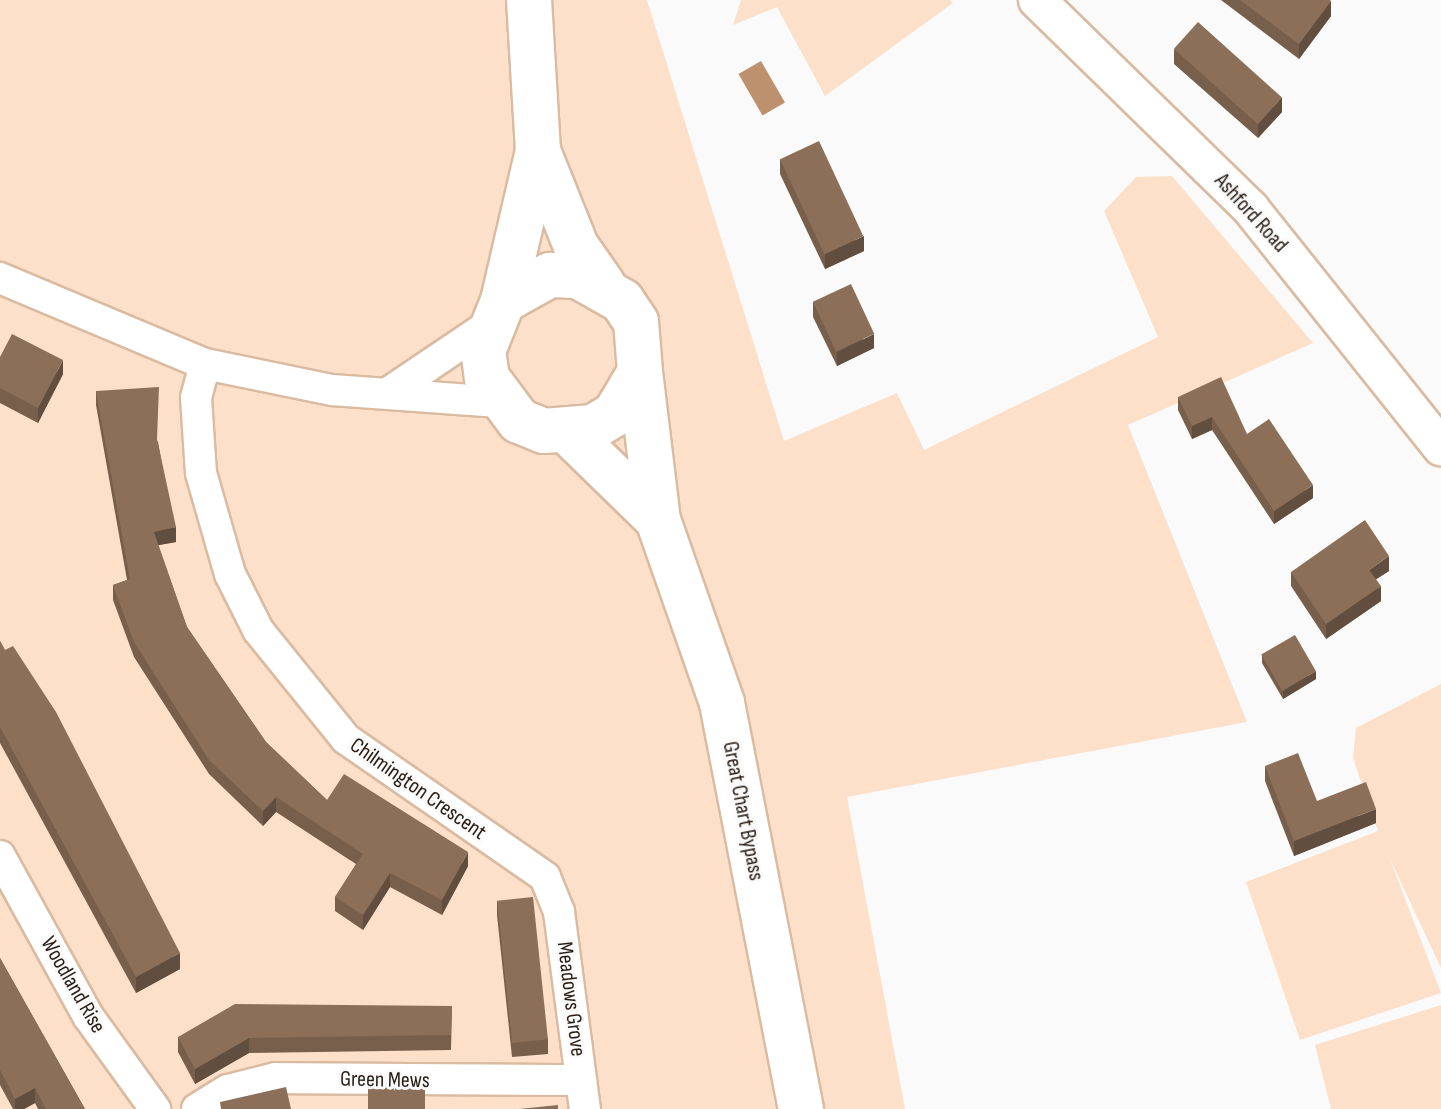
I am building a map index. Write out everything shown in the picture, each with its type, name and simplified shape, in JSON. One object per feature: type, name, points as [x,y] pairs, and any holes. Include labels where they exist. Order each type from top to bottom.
[{"type":"main road","points":[[529,0],[538,151],[496,313],[483,351],[499,402],[519,421],[569,433],[615,414],[640,372],[636,322],[603,285],[576,246],[538,151]]},
{"type":"main road","points":[[496,313],[550,275],[603,285]]},
{"type":"main road","name":"Great Chart Bypass","points":[[640,372],[658,520],[722,703],[801,1109]]},
{"type":"main road","name":"Great Chart Bypass","points":[[569,433],[658,520]]},
{"type":"street","name":"Ashford Road","points":[[1037,0],[1251,209],[1441,447]]},
{"type":"street","points":[[1,280],[205,364],[319,388],[391,391],[499,402]]},
{"type":"street","points":[[391,391],[496,313]]},
{"type":"street","name":"Chilmington Crescent","points":[[205,364],[196,421],[212,523],[278,663],[369,759],[533,867],[553,890]]},
{"type":"street","name":"Woodland Rise","points":[[0,856],[88,1016],[155,1109]]},
{"type":"street","name":"Meadows Grove","points":[[553,890],[583,1094]]},
{"type":"street","name":"Green Mews","points":[[197,1109],[228,1090],[276,1078],[583,1094]]},
{"type":"shaded area","points":[[0,0],[647,0],[784,441],[897,393],[924,450],[1158,337],[1104,211],[1136,177],[1172,176],[1313,343],[1128,425],[1247,722],[847,797],[905,1109],[0,1109]]},
{"type":"shaded area","points":[[741,0],[950,0],[953,3],[825,96],[777,7],[733,25]]},
{"type":"shaded area","points":[[761,61],[785,103],[762,116],[738,74]]},
{"type":"shaded area","points":[[1441,684],[1441,968],[1390,859],[1441,993],[1300,1040],[1246,882],[1378,831],[1353,758],[1356,728]]},
{"type":"shaded area","points":[[1441,1005],[1441,1109],[1331,1109],[1315,1045]]},
{"type":"building","points":[[1240,0],[1330,0],[1331,1],[1299,44]]},
{"type":"building","points":[[1198,22],[1282,98],[1258,124],[1174,49]]},
{"type":"building","points":[[819,141],[863,236],[824,254],[780,159]]},
{"type":"building","points":[[851,284],[874,334],[836,352],[813,302]]},
{"type":"building","points":[[12,334],[63,360],[38,408],[0,388],[0,357]]},
{"type":"building","points":[[1221,377],[1247,434],[1269,419],[1313,485],[1274,511],[1212,417],[1192,426],[1178,397]]},
{"type":"building","points":[[159,387],[157,439],[176,527],[154,532],[187,627],[266,742],[327,800],[344,774],[468,852],[442,900],[390,873],[363,915],[335,897],[363,854],[276,797],[263,811],[209,760],[134,642],[113,585],[130,579],[96,391]]},
{"type":"building","points":[[1365,520],[1389,556],[1369,570],[1381,586],[1326,624],[1291,572]]},
{"type":"building","points":[[1295,635],[1316,671],[1282,691],[1261,654]]},
{"type":"building","points":[[0,641],[5,650],[13,646],[56,712],[180,953],[136,977],[0,727]]},
{"type":"building","points":[[1298,753],[1317,801],[1366,782],[1376,809],[1294,841],[1265,766]]},
{"type":"building","points":[[533,897],[548,1039],[512,1043],[497,901]]},
{"type":"building","points":[[0,958],[85,1109],[46,1109],[35,1088],[15,1099],[0,1070]]},
{"type":"building","points":[[235,1004],[452,1006],[451,1035],[249,1038],[195,1069],[178,1037]]},
{"type":"building","points":[[368,1082],[425,1082],[425,1109],[368,1109]]},
{"type":"building","points":[[286,1087],[291,1109],[221,1109],[220,1102]]},
{"type":"building","points":[[558,1105],[558,1109],[519,1109]]}]
